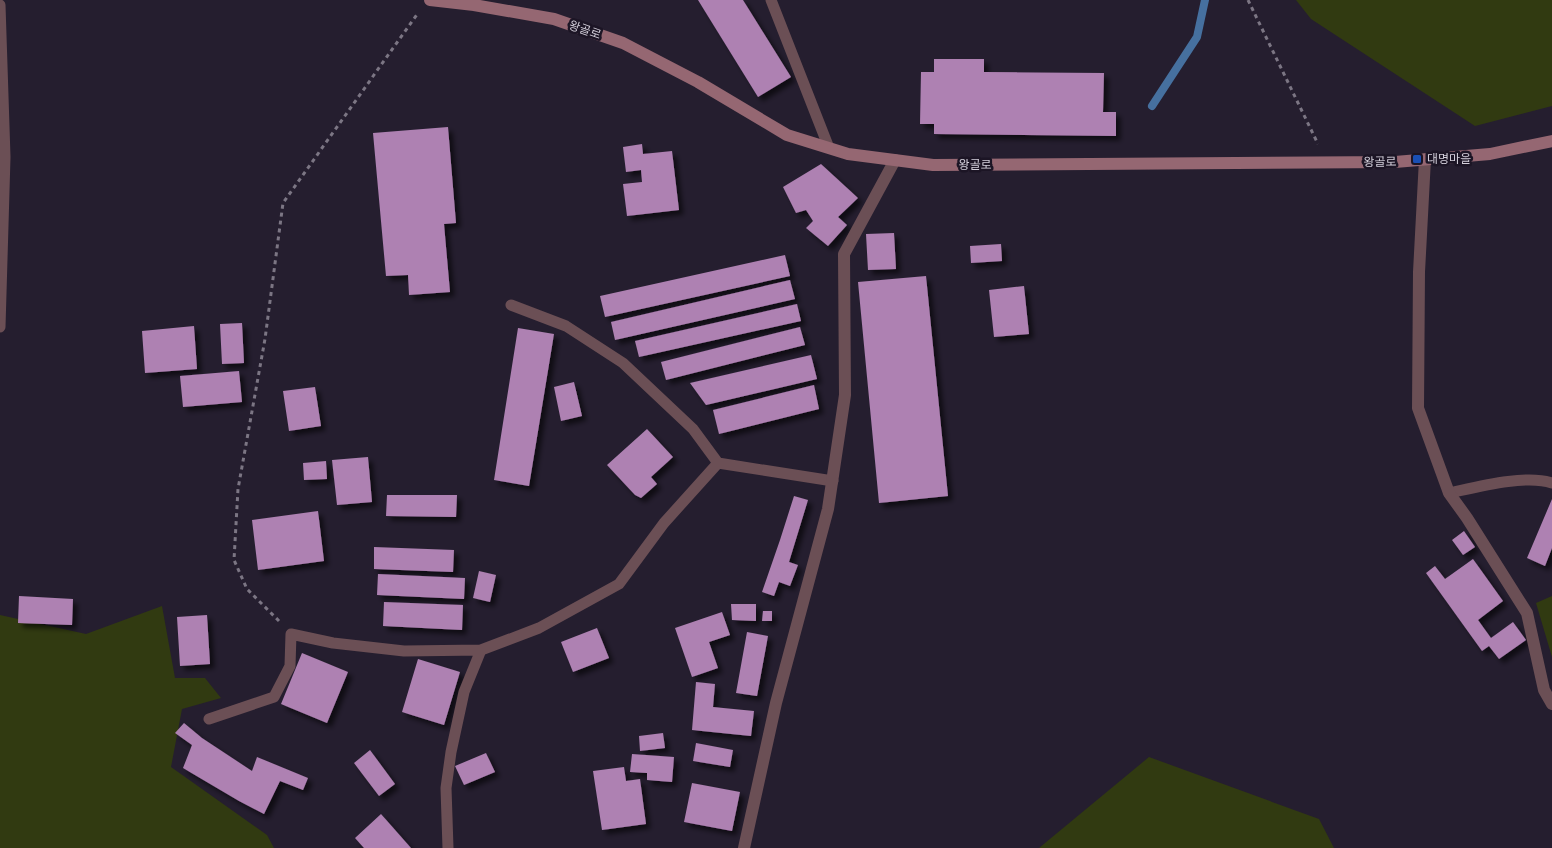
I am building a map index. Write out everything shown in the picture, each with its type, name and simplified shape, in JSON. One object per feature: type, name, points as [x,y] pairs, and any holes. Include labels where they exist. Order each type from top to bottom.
[{"type":"main road","name":"왕골로","points":[[426,4],[474,5],[554,19],[623,43],[698,82],[787,135],[848,154],[933,165],[1395,162],[1490,154],[1552,141]]},
{"type":"street","points":[[744,848],[776,703],[828,510],[833,481],[845,395],[844,254],[895,160]]},
{"type":"street","points":[[1426,160],[1419,272],[1418,408],[1449,493],[1527,613],[1544,690],[1552,704]]},
{"type":"lane","points":[[771,0],[829,148]]},
{"type":"lane","points":[[0,5],[5,157],[0,327]]},
{"type":"lane","points":[[511,305],[566,326],[623,364],[693,429],[718,463],[833,481]]},
{"type":"lane","points":[[209,719],[274,697],[290,666],[291,634],[333,643],[404,650],[481,650],[539,628],[619,584],[664,523],[718,463]]},
{"type":"lane","points":[[1449,493],[1495,483],[1542,480],[1552,482]]},
{"type":"lane","points":[[448,848],[446,788],[451,752],[464,692],[481,650]]},
{"type":"path","points":[[1248,0],[1327,162]]},
{"type":"path","points":[[291,634],[247,589],[234,560],[238,489],[265,339],[283,203],[426,4]]},
{"type":"green space","points":[[1296,0],[1552,0],[1552,106],[1475,126],[1311,19]]},
{"type":"green space","points":[[1552,596],[1552,657],[1536,603]]},
{"type":"green space","points":[[162,606],[175,678],[205,678],[221,698],[182,709],[171,767],[267,835],[274,848],[0,848],[0,615],[86,634]]},
{"type":"green space","points":[[1149,757],[1319,819],[1334,848],[1039,848]]},
{"type":"building","points":[[698,0],[743,0],[791,77],[758,97]]},
{"type":"building","points":[[934,59],[984,59],[984,72],[1104,73],[1103,112],[1116,112],[1116,136],[934,134],[934,124],[920,124],[921,72],[934,72]]},
{"type":"building","points":[[448,127],[456,223],[444,224],[450,292],[409,295],[408,275],[386,276],[373,133]]},
{"type":"building","points":[[642,144],[643,154],[672,151],[679,210],[627,216],[623,184],[642,182],[641,170],[626,172],[623,147]]},
{"type":"building","points":[[821,164],[858,198],[838,217],[847,225],[828,246],[806,228],[813,221],[806,210],[796,213],[783,187]]},
{"type":"building","points":[[894,233],[896,269],[868,270],[866,234]]},
{"type":"building","points":[[1001,244],[1002,261],[971,263],[970,246]]},
{"type":"building","points":[[785,255],[790,276],[605,317],[600,296]]},
{"type":"building","points":[[926,276],[948,496],[879,503],[858,282]]},
{"type":"building","points":[[790,280],[795,299],[615,340],[611,322]]},
{"type":"building","points":[[1024,286],[1029,334],[994,337],[989,290]]},
{"type":"building","points":[[797,304],[801,321],[639,357],[635,341]]},
{"type":"building","points":[[242,323],[244,363],[222,364],[220,324]]},
{"type":"building","points":[[194,326],[197,369],[145,373],[142,331]]},
{"type":"building","points":[[800,327],[805,345],[666,380],[661,362]]},
{"type":"building","points":[[518,328],[554,334],[529,486],[494,480]]},
{"type":"building","points":[[811,355],[817,379],[706,405],[690,383]]},
{"type":"building","points":[[239,371],[242,402],[183,407],[180,376]]},
{"type":"building","points":[[574,382],[582,416],[561,421],[554,387]]},
{"type":"building","points":[[814,385],[819,409],[719,434],[713,410]]},
{"type":"building","points":[[315,387],[321,426],[289,431],[283,391]]},
{"type":"building","points":[[647,429],[673,457],[651,477],[657,484],[641,498],[635,495],[607,465]]},
{"type":"building","points":[[368,457],[372,502],[337,505],[332,460]]},
{"type":"building","points":[[326,461],[327,479],[304,480],[303,463]]},
{"type":"building","points":[[387,495],[457,495],[456,517],[386,516]]},
{"type":"building","points":[[794,496],[808,500],[789,562],[798,565],[790,586],[779,582],[774,596],[762,592]]},
{"type":"building","points":[[1552,499],[1552,548],[1545,566],[1527,558]]},
{"type":"building","points":[[318,511],[324,561],[258,570],[252,520]]},
{"type":"building","points":[[1464,531],[1475,547],[1463,555],[1452,540]]},
{"type":"building","points":[[374,547],[454,550],[453,572],[374,569]]},
{"type":"building","points":[[1473,559],[1503,601],[1478,620],[1491,638],[1513,622],[1526,640],[1499,659],[1489,646],[1482,651],[1426,573],[1435,566],[1445,579]]},
{"type":"building","points":[[479,571],[496,575],[490,602],[473,598]]},
{"type":"building","points":[[378,574],[465,578],[464,599],[377,595]]},
{"type":"building","points":[[19,596],[73,599],[72,625],[18,623]]},
{"type":"building","points":[[384,602],[463,605],[462,630],[383,626]]},
{"type":"building","points":[[731,604],[756,604],[756,621],[732,620]]},
{"type":"building","points":[[763,611],[772,611],[772,621],[762,621]]},
{"type":"building","points":[[722,612],[730,635],[709,642],[718,668],[692,677],[675,628]]},
{"type":"building","points":[[207,615],[210,664],[180,666],[177,617]]},
{"type":"building","points":[[597,628],[609,658],[573,672],[561,642]]},
{"type":"building","points":[[747,632],[768,636],[757,696],[736,693]]},
{"type":"building","points":[[302,653],[348,672],[327,723],[281,704]]},
{"type":"building","points":[[418,659],[460,672],[444,725],[402,712]]},
{"type":"building","points":[[696,682],[715,684],[713,707],[754,711],[751,736],[692,730]]},
{"type":"building","points":[[184,723],[202,738],[252,771],[257,757],[308,778],[303,790],[280,781],[264,814],[239,801],[183,768],[192,745],[175,733]]},
{"type":"building","points":[[663,733],[665,748],[640,751],[639,736]]},
{"type":"building","points":[[696,743],[733,750],[730,767],[693,761]]},
{"type":"building","points":[[370,750],[395,784],[379,796],[354,763]]},
{"type":"building","points":[[486,753],[495,772],[464,785],[455,766]]},
{"type":"building","points":[[632,754],[674,757],[672,782],[647,780],[647,773],[630,772]]},
{"type":"building","points":[[624,767],[626,781],[640,779],[646,824],[602,830],[593,771]]},
{"type":"building","points":[[692,783],[740,792],[732,831],[684,822]]},
{"type":"building","points":[[381,814],[411,848],[364,848],[355,838]]},
{"type":"waterway","points":[[1152,106],[1197,37],[1205,0]]},
{"type":"place","name":"대명마을","points":[[1417,159]]}]
